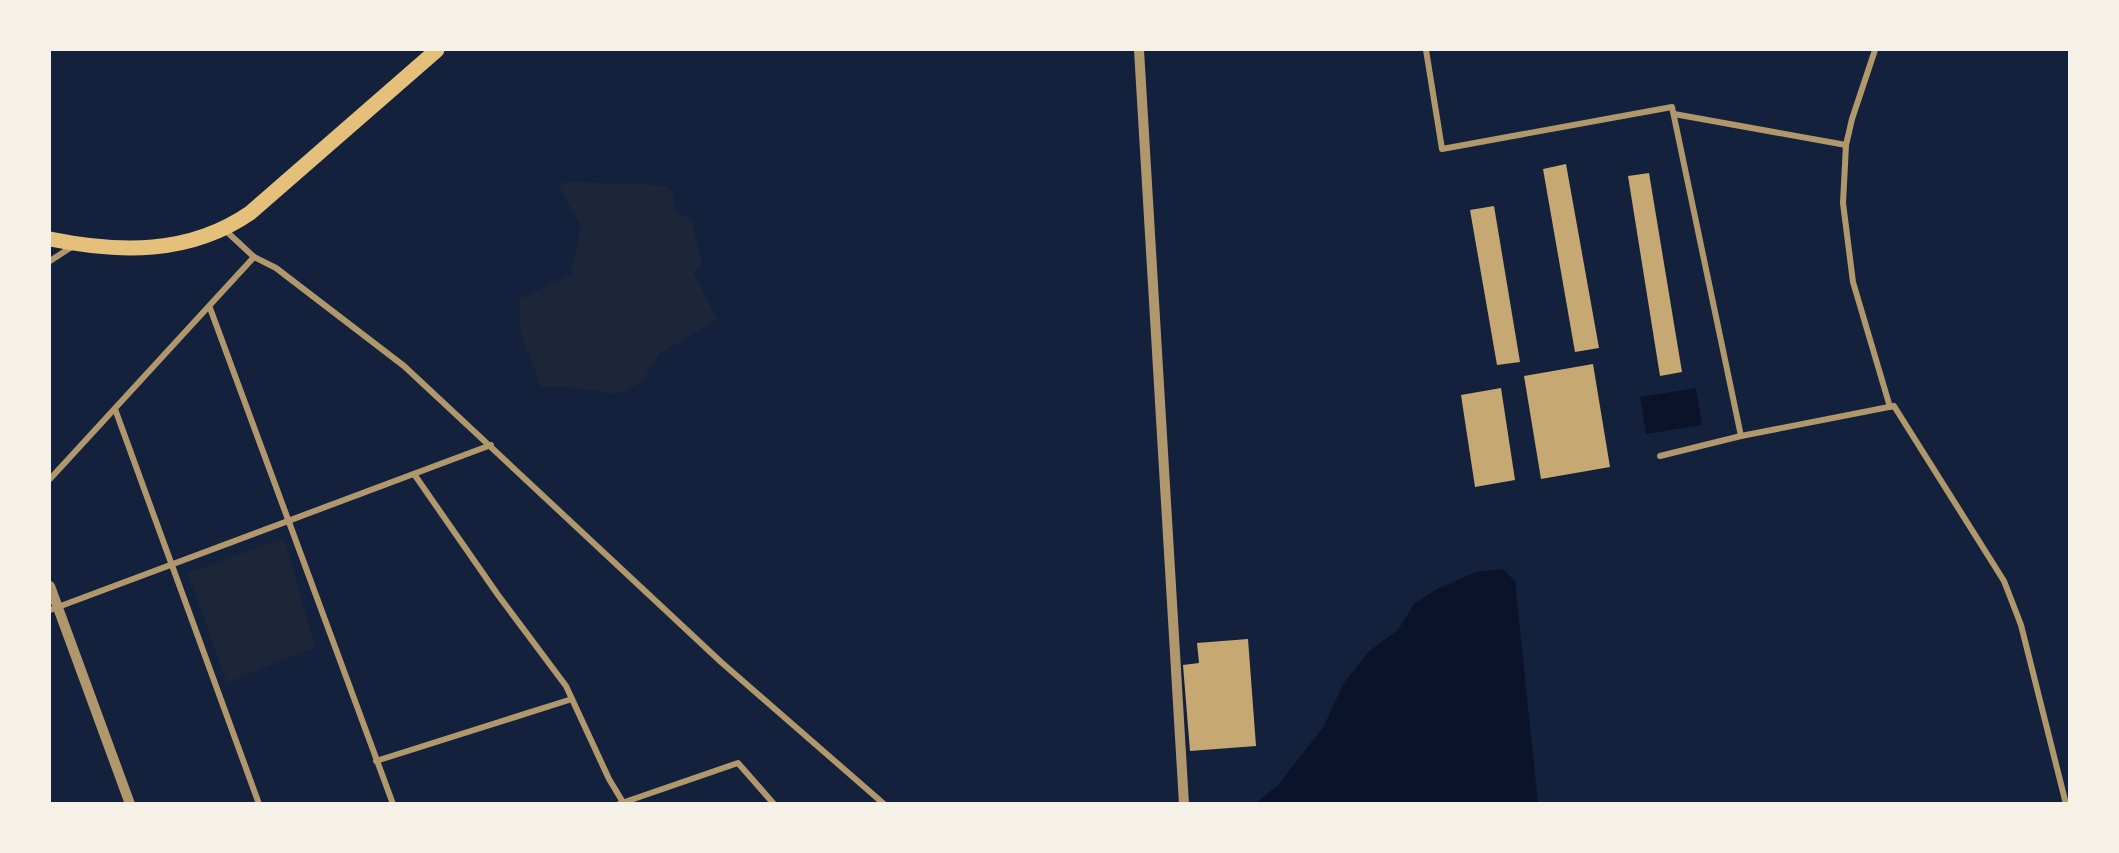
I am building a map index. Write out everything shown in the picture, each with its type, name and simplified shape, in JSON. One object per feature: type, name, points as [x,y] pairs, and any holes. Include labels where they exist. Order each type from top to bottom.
[{"type":"main road","points":[[50,239],[121,248],[176,244],[201,239],[225,230],[250,213],[437,50]]},
{"type":"street","points":[[1139,50],[1184,804]]},
{"type":"street","points":[[1426,50],[1442,149],[1672,107],[1742,436]]},
{"type":"street","points":[[1875,50],[1846,145],[1843,203],[1852,282],[1890,407]]},
{"type":"street","points":[[1674,114],[1846,145]]},
{"type":"street","points":[[225,230],[254,257],[276,268],[404,366],[721,662],[884,804]]},
{"type":"street","points":[[50,261],[76,244]]},
{"type":"street","points":[[50,479],[210,308],[254,257]]},
{"type":"street","points":[[210,308],[290,519],[393,804]]},
{"type":"street","points":[[1660,456],[1742,436],[1894,406],[2004,581],[2021,625],[2066,804]]},
{"type":"street","points":[[115,409],[170,567],[259,804]]},
{"type":"street","points":[[54,609],[491,445]]},
{"type":"street","points":[[414,474],[498,595],[566,686],[622,803],[738,764],[774,804]]},
{"type":"street","points":[[50,586],[54,609],[130,804]]},
{"type":"street","points":[[376,761],[572,699]]},
{"type":"shaded area","points":[[565,182],[662,185],[672,191],[676,213],[691,218],[702,263],[693,272],[717,320],[660,353],[641,383],[617,394],[571,387],[541,387],[521,334],[519,299],[570,275],[581,227],[559,187]]},
{"type":"shaded area","points":[[1696,388],[1702,425],[1646,434],[1640,397]]},
{"type":"shaded area","points":[[284,538],[315,647],[227,683],[188,573]]},
{"type":"shaded area","points":[[1503,569],[1515,581],[1538,803],[1256,803],[1279,784],[1324,726],[1343,684],[1369,651],[1398,630],[1414,604],[1437,589],[1476,572]]},
{"type":"building","points":[[1566,164],[1599,348],[1575,352],[1543,169]]},
{"type":"building","points":[[1649,173],[1682,372],[1660,376],[1628,176]]},
{"type":"building","points":[[1494,206],[1520,362],[1497,365],[1470,210]]},
{"type":"building","points":[[1593,364],[1610,467],[1541,479],[1524,376]]},
{"type":"building","points":[[1501,388],[1515,480],[1475,487],[1461,395]]},
{"type":"building","points":[[1248,639],[1256,746],[1190,751],[1183,665],[1199,663],[1197,643]]}]
